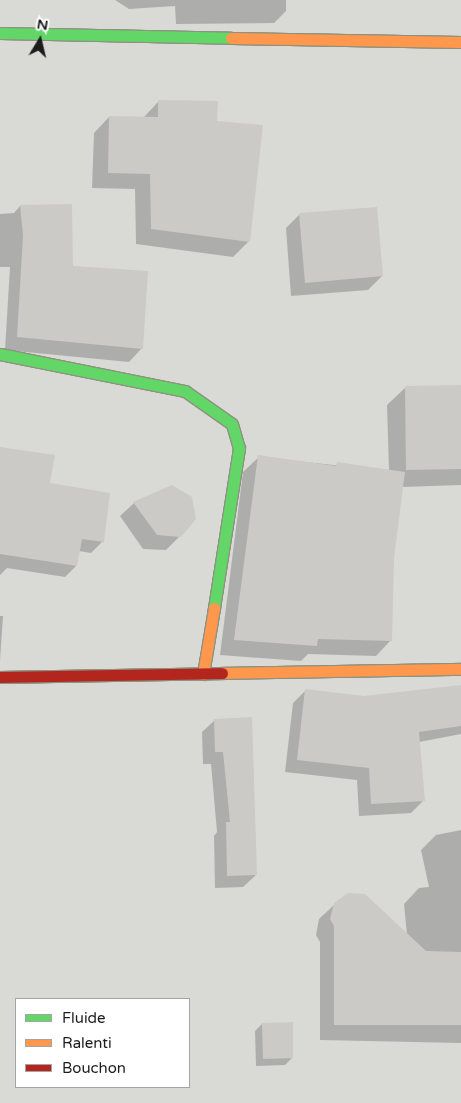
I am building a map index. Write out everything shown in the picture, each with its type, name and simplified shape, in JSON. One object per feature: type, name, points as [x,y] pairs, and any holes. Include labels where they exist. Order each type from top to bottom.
[{"type":"street","points":[[0,33],[461,42]]},
{"type":"street","points":[[0,354],[185,391],[232,424],[239,448],[204,674]]},
{"type":"street","points":[[0,677],[461,669]]},
{"type":"shaded area","points":[[0,0],[461,0],[461,1103],[0,1103]]},
{"type":"building","points":[[158,100],[218,101],[217,121],[263,125],[250,242],[151,229],[150,174],[108,173],[109,116],[158,117]]},
{"type":"building","points":[[72,204],[73,266],[148,271],[143,349],[17,337],[23,236],[20,205]]},
{"type":"building","points":[[377,207],[383,276],[305,283],[299,213]]},
{"type":"building","points":[[461,385],[461,469],[406,470],[405,386]]},
{"type":"building","points":[[0,447],[55,455],[50,483],[110,493],[104,542],[82,539],[77,566],[0,554]]},
{"type":"building","points":[[258,455],[336,466],[337,462],[405,472],[394,558],[392,641],[318,639],[317,646],[234,640]]},
{"type":"building","points":[[172,485],[192,497],[196,519],[181,537],[157,535],[133,502]]},
{"type":"building","points":[[461,685],[461,726],[419,732],[425,801],[371,804],[369,768],[297,760],[305,689],[364,696]]},
{"type":"building","points":[[252,717],[257,875],[227,876],[226,822],[230,822],[223,752],[215,752],[214,719]]},
{"type":"building","points":[[348,893],[365,894],[426,951],[461,952],[461,1025],[334,1025],[334,926],[330,919],[334,903]]},
{"type":"building","points":[[293,1022],[293,1058],[263,1059],[262,1023]]},
{"type":"traffic: fast","points":[[0,33],[231,38]]},
{"type":"traffic: fast","points":[[0,354],[185,391],[232,424],[239,448],[214,608]]},
{"type":"traffic: slow","points":[[231,38],[461,42]]},
{"type":"traffic: slow","points":[[203,674],[214,608]]},
{"type":"traffic: slow","points":[[222,673],[461,669]]},
{"type":"traffic: jam","points":[[0,677],[222,673]]}]
